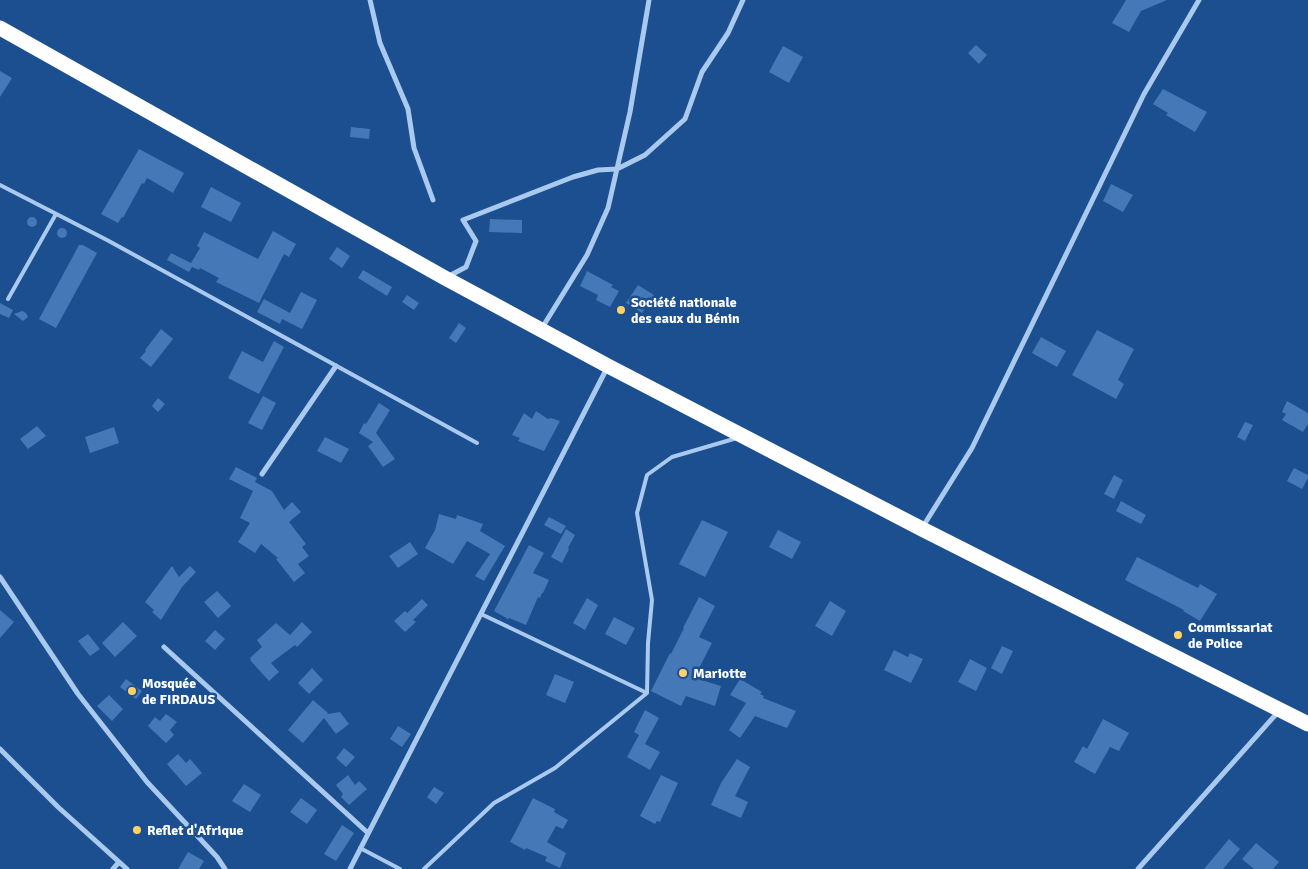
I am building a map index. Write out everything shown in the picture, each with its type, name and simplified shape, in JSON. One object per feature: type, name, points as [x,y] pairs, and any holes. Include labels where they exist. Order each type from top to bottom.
[{"type":"highway","points":[[0,28],[445,278],[608,366],[922,529],[1308,724]]},
{"type":"street","points":[[370,0],[380,43],[408,109],[414,148],[433,200]]},
{"type":"street","points":[[542,329],[587,255],[608,208],[630,112],[649,0]]},
{"type":"street","points":[[445,278],[466,267],[476,241],[463,220],[574,177],[598,170],[617,169],[644,155],[685,119],[702,72],[728,33],[743,0]]},
{"type":"street","points":[[922,529],[972,448],[1144,94],[1199,0]]},
{"type":"street","points":[[262,474],[336,366]]},
{"type":"street","points":[[350,869],[608,366]]},
{"type":"street","points":[[0,577],[78,694],[146,782],[217,857],[225,869]]},
{"type":"street","points":[[164,647],[368,833]]},
{"type":"street","points":[[1138,869],[1280,710]]},
{"type":"street","points":[[0,749],[58,807],[127,869]]},
{"type":"street","points":[[112,869],[119,862]]},
{"type":"lane","points":[[0,185],[108,240],[477,443]]},
{"type":"lane","points":[[8,299],[56,214]]},
{"type":"lane","points":[[648,693],[648,643],[652,600],[637,513],[647,474],[672,457],[744,436]]},
{"type":"lane","points":[[481,614],[648,693]]},
{"type":"lane","points":[[424,869],[494,803],[555,768],[648,693]]},
{"type":"lane","points":[[360,848],[400,869]]},
{"type":"building","points":[[1126,0],[1167,0],[1141,11],[1129,32],[1112,23]]},
{"type":"building","points":[[976,45],[987,55],[979,64],[968,53]]},
{"type":"building","points":[[783,46],[803,57],[789,83],[769,72]]},
{"type":"building","points":[[0,71],[12,78],[0,97]]},
{"type":"building","points":[[1163,89],[1207,112],[1195,132],[1166,115],[1168,113],[1153,104]]},
{"type":"building","points":[[351,127],[370,129],[369,139],[350,137]]},
{"type":"building","points":[[139,149],[184,173],[173,193],[147,178],[118,223],[101,214]]},
{"type":"building","points":[[1111,184],[1133,195],[1123,212],[1103,201]]},
{"type":"building","points":[[211,187],[241,203],[231,222],[201,207]]},
{"type":"building","points":[[32,217],[37,222],[32,227],[27,222]]},
{"type":"building","points":[[490,219],[522,220],[522,233],[489,232]]},
{"type":"building","points":[[62,228],[67,233],[62,238],[57,233]]},
{"type":"building","points":[[273,231],[296,244],[289,257],[284,254],[259,303],[216,282],[219,278],[200,268],[199,270],[192,267],[189,272],[167,260],[171,253],[191,263],[200,248],[197,246],[204,232],[258,259]]},
{"type":"building","points":[[79,245],[83,245],[97,253],[56,328],[39,319]]},
{"type":"building","points":[[337,247],[350,256],[342,268],[329,259]]},
{"type":"building","points":[[363,270],[392,287],[387,296],[358,278]]},
{"type":"building","points":[[587,271],[613,285],[611,287],[619,291],[610,307],[596,300],[598,295],[580,286]]},
{"type":"building","points":[[638,285],[654,295],[642,313],[626,303]]},
{"type":"building","points":[[301,292],[317,300],[302,329],[282,319],[280,324],[257,312],[264,299],[290,313]]},
{"type":"building","points":[[407,295],[419,303],[414,310],[402,302]]},
{"type":"building","points":[[0,303],[13,310],[9,318],[0,314]]},
{"type":"building","points":[[22,311],[28,317],[23,321],[14,314]]},
{"type":"building","points":[[459,323],[466,328],[456,343],[449,338]]},
{"type":"building","points":[[161,329],[173,339],[151,367],[140,358]]},
{"type":"building","points":[[1097,330],[1134,349],[1118,380],[1124,384],[1116,399],[1072,375]]},
{"type":"building","points":[[1041,337],[1066,351],[1057,367],[1032,353]]},
{"type":"building","points":[[274,341],[284,347],[259,394],[228,378],[242,351],[263,362]]},
{"type":"building","points":[[263,396],[276,403],[262,430],[248,423]]},
{"type":"building","points":[[158,398],[165,404],[158,412],[152,406]]},
{"type":"building","points":[[1287,401],[1308,413],[1308,424],[1303,432],[1282,420],[1286,414],[1282,412]]},
{"type":"building","points":[[379,403],[390,410],[376,433],[395,459],[383,467],[368,446],[373,442],[359,433]]},
{"type":"building","points":[[536,411],[548,419],[560,421],[544,451],[518,441],[520,438],[512,435],[524,413],[532,419]]},
{"type":"building","points":[[1245,422],[1253,425],[1245,441],[1237,437]]},
{"type":"building","points":[[37,426],[46,436],[28,449],[20,439]]},
{"type":"building","points":[[114,427],[119,443],[90,453],[85,437]]},
{"type":"building","points":[[325,437],[349,449],[341,463],[317,451]]},
{"type":"building","points":[[236,467],[257,478],[255,482],[272,491],[284,510],[292,502],[301,512],[289,522],[306,544],[302,547],[309,556],[298,564],[305,573],[294,582],[276,559],[278,558],[261,544],[255,553],[238,542],[250,523],[240,518],[253,491],[229,479]]},
{"type":"building","points":[[1294,468],[1308,475],[1302,489],[1287,481]]},
{"type":"building","points":[[1114,475],[1123,480],[1114,499],[1104,494]]},
{"type":"building","points":[[1121,501],[1146,515],[1141,524],[1116,511]]},
{"type":"building","points":[[439,514],[456,519],[457,515],[483,524],[480,531],[505,546],[484,581],[475,576],[490,554],[467,541],[453,564],[425,548],[435,530]]},
{"type":"building","points":[[549,517],[566,526],[561,534],[544,525]]},
{"type":"building","points":[[702,520],[728,532],[705,577],[679,564]]},
{"type":"building","points":[[566,529],[575,535],[562,563],[551,557]]},
{"type":"building","points":[[778,530],[801,542],[792,559],[769,547]]},
{"type":"building","points":[[410,542],[418,554],[398,568],[389,556]]},
{"type":"building","points":[[529,545],[544,553],[533,573],[549,580],[540,598],[538,597],[526,625],[508,619],[494,611]]},
{"type":"building","points":[[1137,557],[1198,588],[1200,584],[1217,594],[1200,621],[1184,610],[1125,580]]},
{"type":"building","points":[[172,566],[179,577],[190,566],[196,572],[182,587],[161,620],[145,602]]},
{"type":"building","points":[[217,591],[231,606],[218,618],[204,602]]},
{"type":"building","points":[[699,597],[715,606],[699,637],[712,643],[695,678],[721,686],[715,706],[686,696],[681,706],[651,691]]},
{"type":"building","points":[[587,598],[598,605],[585,630],[573,623]]},
{"type":"building","points":[[422,599],[428,605],[413,620],[416,622],[405,632],[394,621],[405,611],[407,613]]},
{"type":"building","points":[[830,601],[846,611],[832,636],[815,626]]},
{"type":"building","points":[[0,610],[14,622],[0,638]]},
{"type":"building","points":[[614,617],[635,628],[626,645],[605,634]]},
{"type":"building","points":[[123,622],[137,636],[115,657],[102,643]]},
{"type":"building","points":[[302,622],[312,632],[297,647],[295,645],[271,663],[279,672],[269,681],[250,660],[262,647],[257,640],[276,623],[290,635]]},
{"type":"building","points":[[215,630],[225,639],[215,650],[205,641]]},
{"type":"building","points":[[88,634],[100,649],[90,656],[78,641]]},
{"type":"building","points":[[1002,646],[1013,651],[1002,674],[991,668]]},
{"type":"building","points":[[894,650],[908,657],[910,653],[923,659],[911,683],[884,670]]},
{"type":"building","points":[[970,659],[987,668],[976,691],[958,682]]},
{"type":"building","points":[[312,668],[323,680],[309,694],[298,683]]},
{"type":"building","points":[[555,674],[574,682],[565,703],[546,695]]},
{"type":"building","points":[[126,679],[142,691],[136,699],[120,687]]},
{"type":"building","points":[[740,679],[762,692],[760,694],[764,696],[763,698],[796,711],[787,728],[755,716],[740,738],[729,730],[746,703],[730,695]]},
{"type":"building","points":[[109,695],[123,709],[112,721],[97,706]]},
{"type":"building","points":[[313,700],[327,714],[340,712],[349,724],[336,734],[324,718],[303,743],[288,730]]},
{"type":"building","points":[[645,710],[659,718],[645,744],[660,752],[650,770],[627,757],[639,735],[634,732]]},
{"type":"building","points":[[166,714],[177,722],[170,730],[174,735],[166,743],[148,726],[155,717],[160,721]]},
{"type":"building","points":[[1103,719],[1129,733],[1119,751],[1110,747],[1095,774],[1074,762],[1083,746],[1087,749]]},
{"type":"building","points":[[398,726],[411,734],[402,747],[390,739]]},
{"type":"building","points":[[344,748],[355,757],[346,767],[336,758]]},
{"type":"building","points":[[178,754],[186,763],[190,759],[202,773],[186,786],[167,764]]},
{"type":"building","points":[[737,759],[750,767],[735,796],[748,802],[741,818],[711,805],[721,783]]},
{"type":"building","points":[[348,775],[355,785],[359,781],[367,789],[349,805],[341,797],[343,794],[336,785]]},
{"type":"building","points":[[661,775],[678,783],[660,822],[657,821],[655,824],[640,816]]},
{"type":"building","points":[[244,784],[261,795],[250,812],[232,801]]},
{"type":"building","points":[[434,787],[444,793],[436,804],[427,797]]},
{"type":"building","points":[[301,798],[317,810],[307,824],[290,812]]},
{"type":"building","points":[[533,798],[555,809],[554,812],[568,820],[563,829],[556,826],[547,842],[566,853],[560,868],[545,861],[547,857],[526,848],[525,850],[510,842]]},
{"type":"building","points":[[342,825],[354,833],[336,861],[324,854]]},
{"type":"building","points":[[1229,839],[1240,849],[1223,869],[1204,869]]},
{"type":"building","points":[[1256,843],[1279,862],[1273,869],[1254,869],[1242,859]]},
{"type":"building","points":[[188,852],[204,861],[199,869],[178,869]]},
{"type":"place","name":"Société nationale des eaux du Bénin","points":[[621,310]]},
{"type":"place","name":"Commissariat de Police","points":[[1178,635]]},
{"type":"place","name":"Mariotte","points":[[683,673]]},
{"type":"place","name":"Mosquée de FIRDAUS","points":[[132,691]]},
{"type":"place","name":"Reflet d'Afrique","points":[[137,830]]}]
